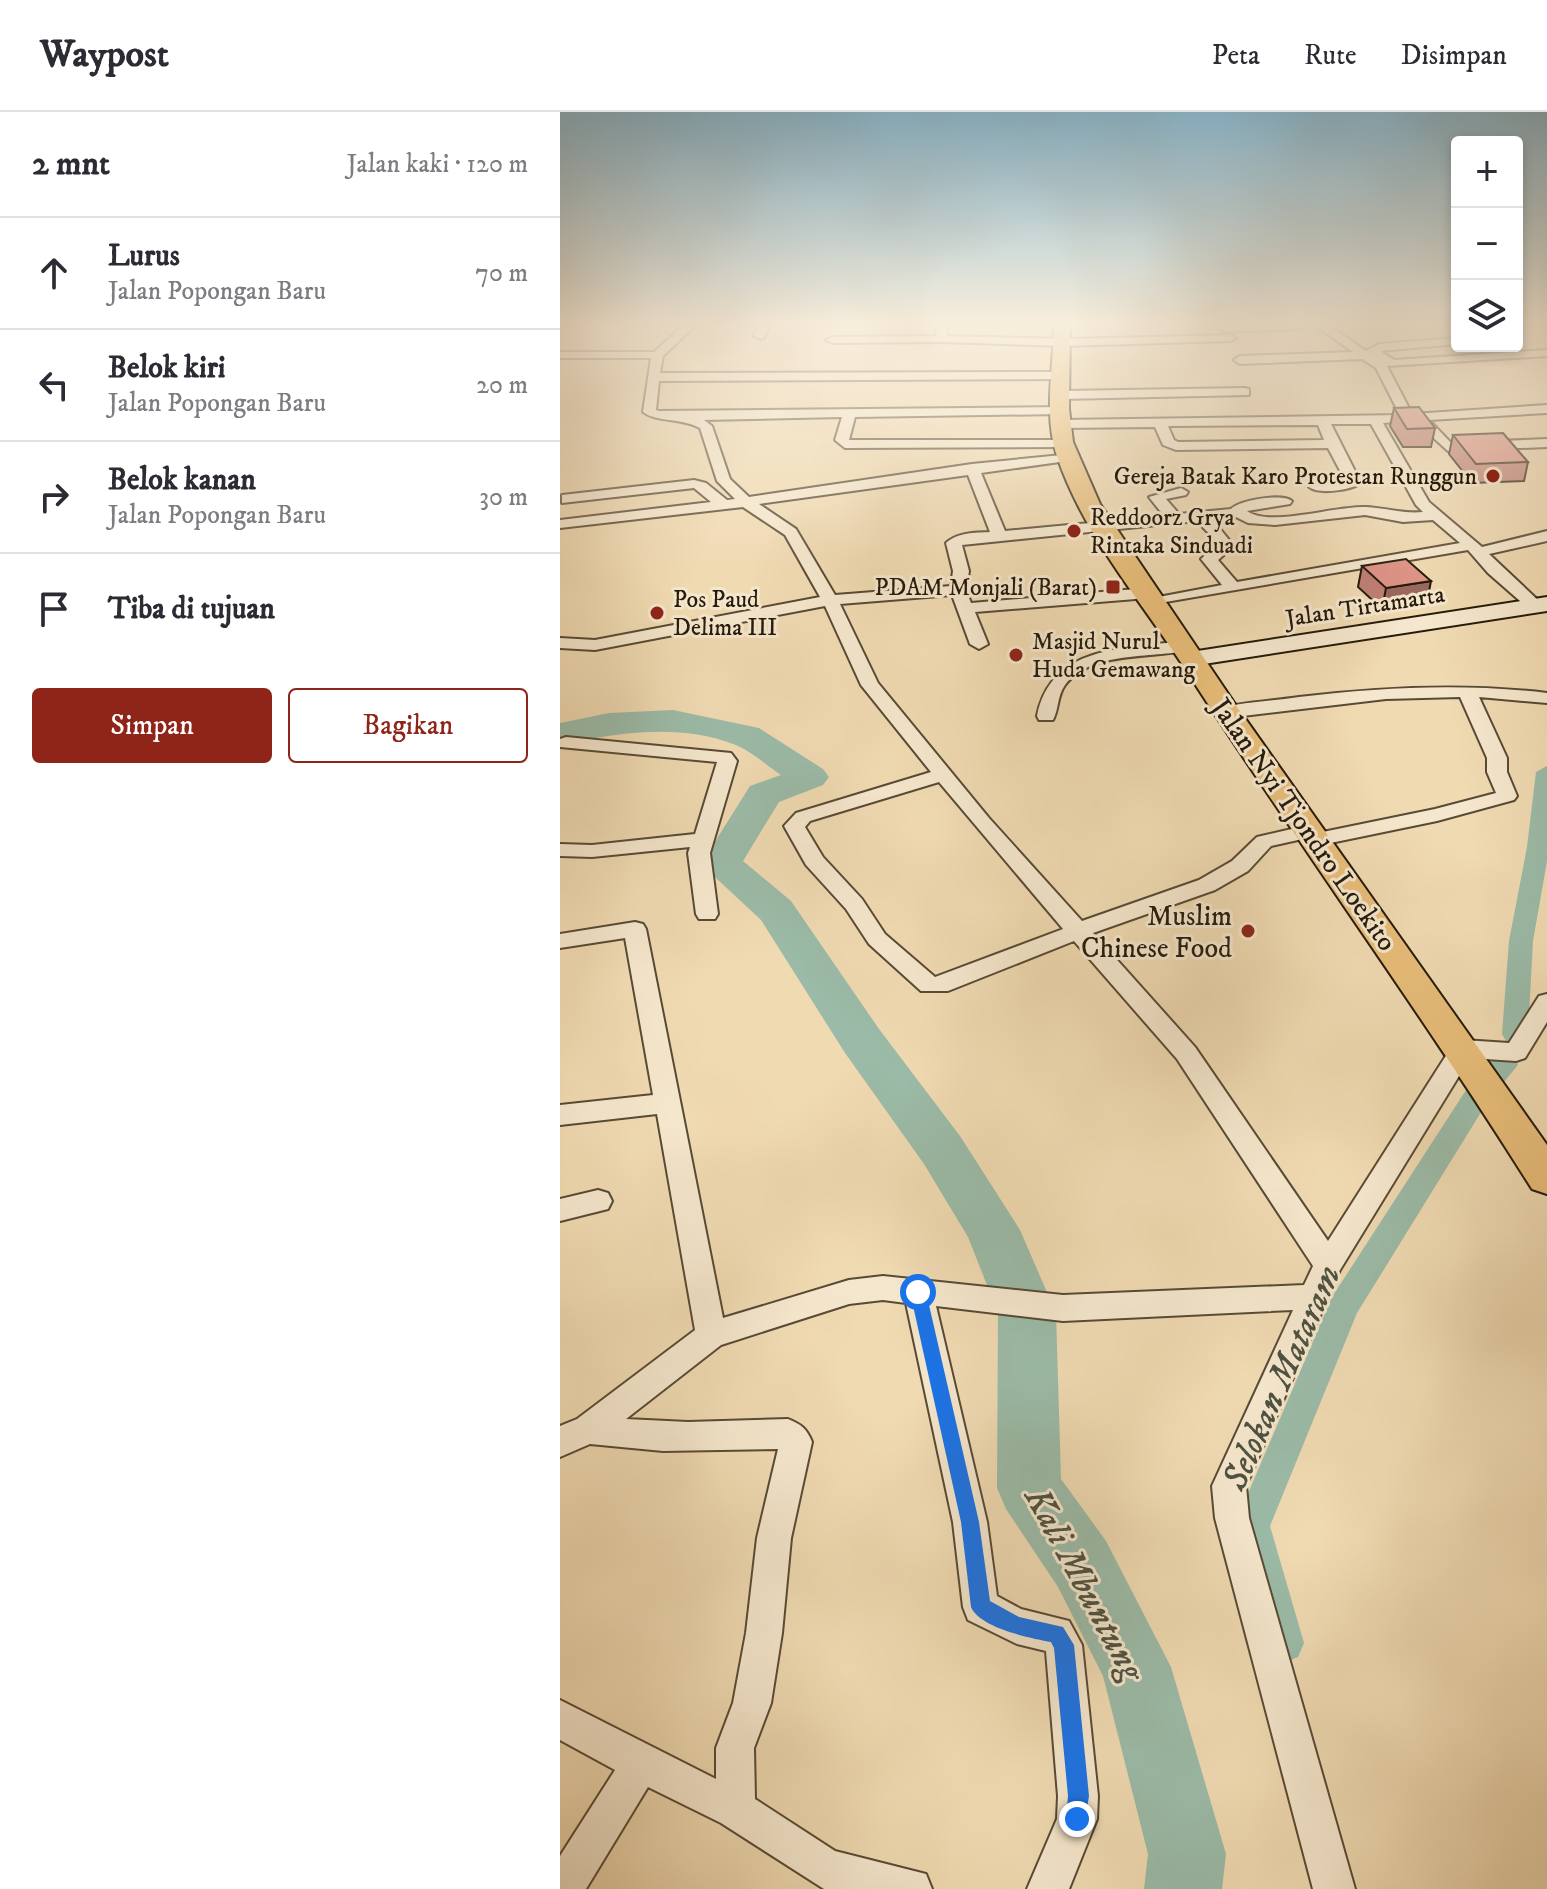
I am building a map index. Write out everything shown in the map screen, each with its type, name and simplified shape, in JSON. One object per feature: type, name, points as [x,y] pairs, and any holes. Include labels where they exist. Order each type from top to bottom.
[{"type":"main road","points":[[1062,406],[1062,416]]},
{"type":"main road","name":"Jalan Nyi Tjondro Loekito","points":[[1062,416],[1103,526],[1226,712],[1494,1094],[1547,1178]]},
{"type":"street","points":[[650,406],[649,412],[657,415],[687,416],[850,413],[1062,416]]},
{"type":"street","points":[[1004,406],[1123,423],[1375,420],[1547,409]]},
{"type":"street","points":[[560,524],[746,502],[972,468],[1085,406]]},
{"type":"street","points":[[1249,406],[1254,420]]},
{"type":"street","points":[[1406,406],[1412,417],[1448,447],[1547,443]]},
{"type":"street","points":[[850,413],[842,440],[845,444],[1118,407],[1123,423]]},
{"type":"street","points":[[687,416],[706,426],[724,481],[746,502],[791,532],[830,600],[870,685],[943,775],[1186,1053],[1328,1265]]},
{"type":"street","points":[[1316,487],[1354,483],[1332,444],[1323,420]]},
{"type":"street","points":[[1375,420],[1423,505],[1476,548],[1494,570],[1541,605]]},
{"type":"street","points":[[1160,422],[1168,442],[1176,446],[1332,444]]},
{"type":"street","points":[[972,468],[999,535]]},
{"type":"street","points":[[562,499],[694,484],[723,504]]},
{"type":"street","points":[[1175,519],[1156,497],[1181,492]]},
{"type":"street","points":[[1239,512],[1238,508],[1245,505],[1285,501]]},
{"type":"street","points":[[979,644],[958,590],[961,571],[954,543],[963,539],[1239,512],[1248,519],[1275,521],[1365,511],[1403,518],[1434,516]]},
{"type":"street","points":[[1200,516],[1225,542],[1226,546],[1209,559],[1233,588]]},
{"type":"street","points":[[966,608],[1151,597],[1233,588],[1547,536]]},
{"type":"street","points":[[564,646],[595,645],[830,600],[958,590]]},
{"type":"street","name":"Jalan Tirtamarta","points":[[1187,653],[1541,605]]},
{"type":"street","points":[[1046,716],[1046,698],[1058,678],[1074,666],[1187,653]]},
{"type":"street","points":[[943,775],[803,817],[794,826],[814,860],[854,904],[877,939],[929,985],[940,985],[1207,885],[1240,866],[1264,841],[1437,815],[1507,796],[1497,772],[1497,758],[1467,691]]},
{"type":"street","points":[[1226,712],[1319,700],[1467,691],[1544,698]]},
{"type":"street","points":[[563,739],[724,757],[727,761],[699,861],[707,914]]},
{"type":"street","points":[[560,850],[592,851],[705,839]]},
{"type":"street","points":[[560,941],[635,929],[711,1335]]},
{"type":"street","points":[[1334,1889],[1232,1518],[1229,1486],[1328,1265],[1466,1055],[1516,1052],[1547,1002]]},
{"type":"street","points":[[560,1115],[668,1103]]},
{"type":"street","points":[[560,1210],[598,1201]]},
{"type":"street","points":[[574,1435],[711,1335],[849,1292],[883,1288],[1063,1308],[1314,1297]]},
{"type":"street","points":[[918,1292],[970,1522],[981,1607],[1017,1626],[1056,1634],[1064,1645],[1078,1796],[1077,1819],[1048,1889]]},
{"type":"street","points":[[574,1435],[696,1438],[788,1434],[796,1442],[774,1538],[764,1633],[752,1703],[735,1748],[735,1809]]},
{"type":"street","points":[[560,1719],[735,1809],[820,1880],[911,1889]]},
{"type":"street","points":[[563,1889],[641,1763]]},
{"type":"building","points":[[1419,407],[1435,428],[1407,429],[1394,408]]},
{"type":"building","points":[[1503,433],[1528,462],[1476,464],[1453,435]]},
{"type":"building","points":[[1406,559],[1431,581],[1386,588],[1362,566]]},
{"type":"waterway","name":"Kali Mbuntung","points":[[560,734],[609,724],[673,721],[746,736],[810,777],[764,794],[721,864],[776,911],[862,1041],[942,1150],[993,1230],[1027,1313],[1029,1488],[1082,1564],[1136,1667],[1187,1854],[1183,1889]]},
{"type":"waterway","name":"Selokan Mataram","points":[[1515,1034],[1521,941],[1538,847],[1547,772]]},
{"type":"waterway","name":"Selokan Mataram","points":[[1284,1643],[1252,1526],[1343,1307],[1478,1094],[1504,1065]]},
{"type":"place","name":"Gereja Batak Karo Protestan Runggun","points":[[1493,476]]},
{"type":"place","name":"Reddoorz Grya Rintaka Sinduadi","points":[[1074,531]]},
{"type":"place","name":"PDAM Monjali (Barat)","points":[[1113,587]]},
{"type":"place","name":"Pos Paud Delima III","points":[[657,613]]},
{"type":"place","name":"Masjid Nurul Huda Gemawang","points":[[1016,655]]},
{"type":"place","name":"Muslim Chinese Food","points":[[1248,931]]},
{"type":"route","points":[[918,1292],[970,1522],[981,1607],[1017,1626],[1056,1634],[1064,1645],[1078,1796],[1077,1819]]}]
